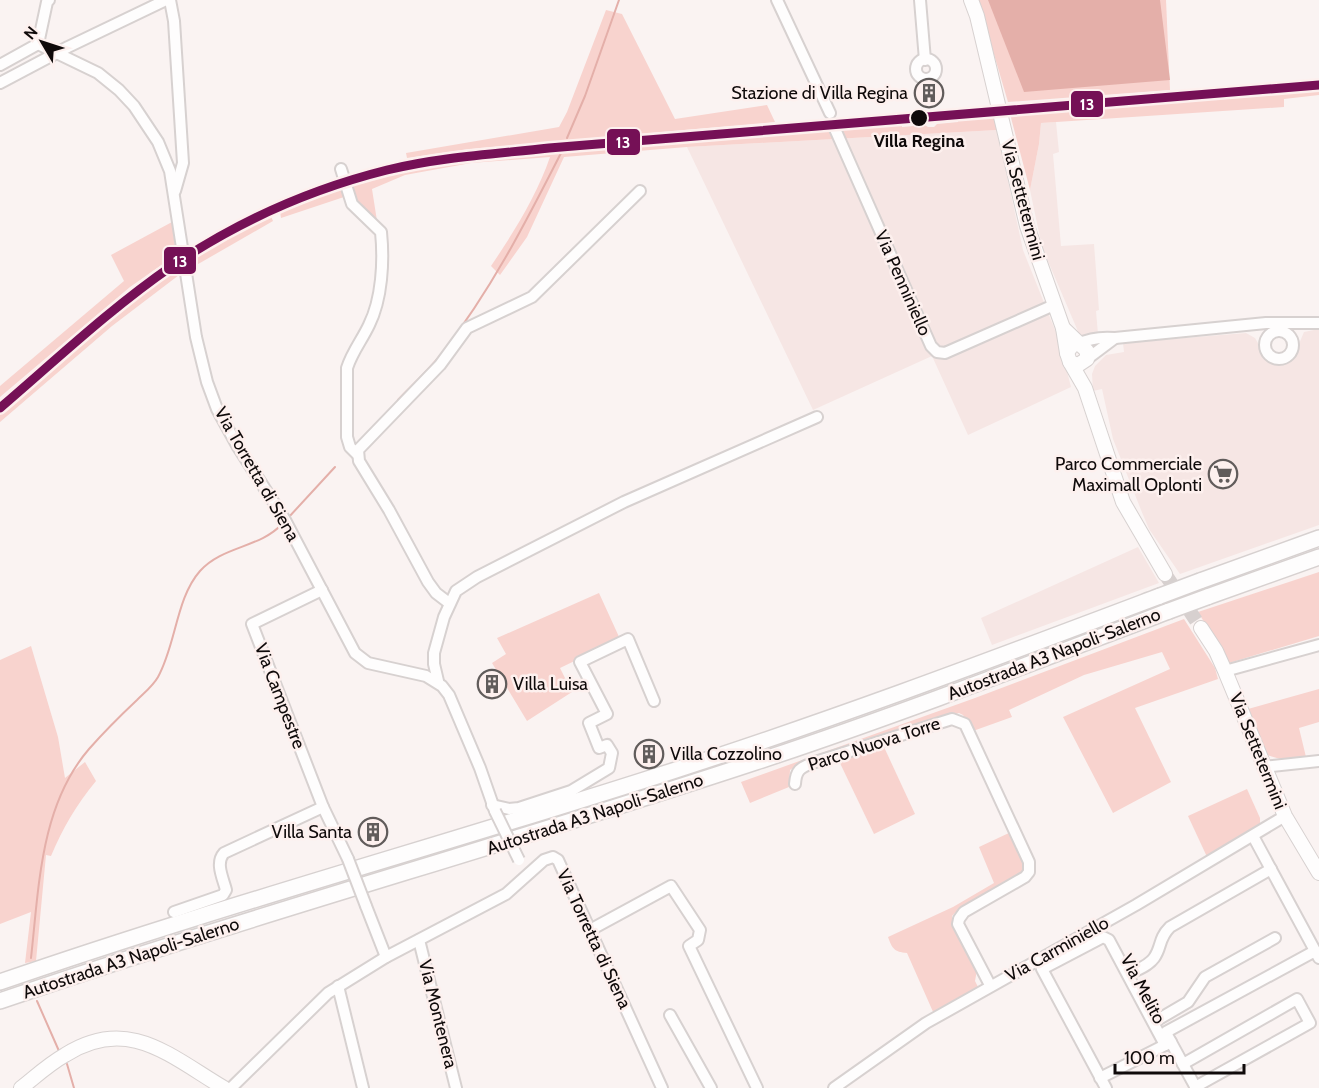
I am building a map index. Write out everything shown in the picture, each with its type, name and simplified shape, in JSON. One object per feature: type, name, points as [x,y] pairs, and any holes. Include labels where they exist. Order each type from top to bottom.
[{"type":"highway","name":"Autostrada A3 Napoli-Salerno","points":[[0,982],[124,940],[542,813],[758,743],[860,708],[1319,538]]},
{"type":"highway","name":"Autostrada A3 Napoli-Salerno","points":[[0,1001],[129,957],[760,761],[934,700],[1319,557]]},
{"type":"highway","points":[[1269,574],[1319,563]]},
{"type":"main road","name":"Via Settetermini","points":[[971,0],[977,16],[1027,226],[1123,502],[1165,574]]},
{"type":"main road","points":[[1072,353],[1086,348],[1086,360]]},
{"type":"main road","name":"Via Settetermini","points":[[1085,388],[1086,360]]},
{"type":"main road","name":"Via Settetermini","points":[[1201,628],[1216,651],[1225,671],[1284,816],[1319,873]]},
{"type":"main road","points":[[21,1088],[72,1050],[97,1040],[113,1037],[126,1038],[152,1046],[224,1088]]},
{"type":"street","points":[[0,83],[57,52],[168,0],[174,21],[183,163],[174,194]]},
{"type":"street","points":[[777,0],[830,113]]},
{"type":"street","points":[[920,0],[925,60]]},
{"type":"street","points":[[0,65],[38,44],[48,1]]},
{"type":"street","name":"Via Torretta di Siena","points":[[38,44],[98,73],[119,90],[134,105],[158,142],[170,171],[196,337],[207,382],[217,409],[238,447],[285,520],[359,658],[368,663],[426,676],[438,681]]},
{"type":"street","name":"Via Penniniello","points":[[835,129],[931,346],[937,352],[945,353],[1054,304]]},
{"type":"street","points":[[341,169],[351,204],[381,232],[382,245],[379,293],[370,323],[350,358],[347,368],[347,437],[350,447],[357,454],[428,582],[449,603]]},
{"type":"street","points":[[357,454],[363,444],[440,365],[467,327],[532,297],[640,190]]},
{"type":"street","points":[[1072,353],[1086,340],[1106,337],[1266,323],[1315,323]]},
{"type":"street","points":[[1266,323],[1291,336],[1294,346]]},
{"type":"street","points":[[1247,326],[1259,334],[1268,353],[1281,359],[1290,355],[1301,332],[1315,323]]},
{"type":"street","points":[[1265,344],[1268,335],[1294,324]]},
{"type":"street","points":[[1086,360],[1115,338]]},
{"type":"street","name":"Via Torretta di Siena","points":[[662,1088],[558,860],[553,857],[544,860],[528,873],[519,860],[493,808],[480,768],[449,695],[438,681],[434,653],[449,603],[456,591],[501,563],[624,502],[817,417]]},
{"type":"street","name":"Via Campestre","points":[[322,590],[252,624],[323,807],[348,859],[386,957]]},
{"type":"street","points":[[493,808],[519,808],[571,791],[609,768],[612,753],[607,745],[599,748],[589,723],[607,714],[580,662],[628,639],[654,701]]},
{"type":"street","points":[[1225,671],[1319,645]]},
{"type":"street","name":"Parco Nuova Torre","points":[[795,784],[795,772],[800,767],[952,718],[965,724],[1029,862],[1029,872],[1025,877],[964,912],[958,919],[958,924],[990,986]]},
{"type":"street","points":[[1263,767],[1319,761]]},
{"type":"street","points":[[174,912],[223,895],[226,890],[220,858],[224,853],[323,807]]},
{"type":"street","name":"Via Carminiello","points":[[834,1088],[926,1023],[1106,922],[1284,816]]},
{"type":"street","points":[[1167,1040],[1109,940],[1103,937],[1042,969],[1103,1083],[1167,1040],[1317,954],[1253,836]]},
{"type":"street","points":[[1133,972],[1155,957],[1162,934],[1170,927],[1270,869]]},
{"type":"street","points":[[231,1088],[315,1004],[338,986],[386,957],[506,894],[528,873]]},
{"type":"street","points":[[590,930],[671,886],[700,930],[698,940],[689,946],[757,1088]]},
{"type":"street","name":"Via Melito","points":[[1106,922],[1159,1019],[1167,1040],[1196,1088]]},
{"type":"street","points":[[1159,1019],[1188,1002],[1206,977],[1275,938]]},
{"type":"street","name":"Via Montenera","points":[[419,940],[456,1088]]},
{"type":"street","points":[[338,986],[363,1088]]},
{"type":"street","points":[[1183,1064],[1297,999],[1315,1020],[1196,1088]]},
{"type":"street","points":[[670,1015],[711,1088]]},
{"type":"shaded area","points":[[978,0],[1166,0],[1170,90],[1008,102]]},
{"type":"shaded area","points":[[988,0],[1160,0],[1170,80],[1024,92]]},
{"type":"shaded area","points":[[606,10],[622,14],[675,119],[767,105],[775,122],[469,149],[407,158],[406,153],[559,127],[567,112]]},
{"type":"shaded area","points":[[1319,87],[1319,95],[1284,99],[1284,107],[1041,123],[1030,190],[1010,114]]},
{"type":"shaded area","points":[[958,118],[994,118],[997,130],[687,147],[564,157],[527,237],[500,275],[491,266],[524,213],[539,185],[550,157],[471,163],[405,175],[372,189],[377,221],[359,207],[351,183],[412,168],[504,155],[902,124],[902,127],[925,125],[934,127],[937,124],[958,122]]},
{"type":"shaded area","points":[[1056,122],[1059,152],[1053,154],[1061,246],[1094,244],[1099,310],[1096,311],[1098,334],[1080,336],[1042,247],[1030,190],[1041,123]]},
{"type":"shaded area","points":[[997,130],[1023,250],[1059,340],[1071,387],[968,435],[932,356],[813,410],[687,147]]},
{"type":"shaded area","points":[[340,186],[344,197],[281,218],[280,211]]},
{"type":"shaded area","points":[[270,214],[273,221],[193,267],[191,257]]},
{"type":"shaded area","points":[[172,222],[176,255],[130,287],[0,397],[0,386],[124,281],[111,255]]},
{"type":"shaded area","points":[[177,265],[179,275],[112,326],[0,422],[0,412],[136,295]]},
{"type":"shaded area","name":"Parco Commerciale Maximall Oplonti","points":[[1319,329],[1319,525],[1180,574],[1149,529],[1141,510],[1113,439],[1102,389],[1093,391],[1092,374],[1095,366],[1106,355],[1124,352],[1123,343],[1246,333],[1255,338],[1274,363],[1285,362],[1293,358],[1304,332]]},
{"type":"shaded area","points":[[1138,547],[1159,583],[992,645],[981,618]]},
{"type":"shaded area","points":[[1319,572],[1319,636],[1229,663],[1198,612]]},
{"type":"shaded area","points":[[599,593],[620,639],[560,668],[572,692],[527,721],[492,663],[506,654],[497,638]]},
{"type":"shaded area","points":[[1184,619],[1215,668],[1218,679],[1135,708],[1171,782],[1113,813],[1063,717],[1170,669],[1162,652],[1084,675],[1009,710],[1012,717],[973,731],[963,715],[959,713],[801,762],[790,770],[789,787],[750,803],[741,782],[975,698]]},
{"type":"shaded area","points":[[31,646],[58,737],[65,778],[85,762],[96,781],[70,817],[51,856],[46,855],[36,961],[25,963],[31,912],[0,924],[0,660]]},
{"type":"shaded area","points":[[1319,689],[1319,722],[1299,728],[1306,757],[1287,761],[1267,755],[1248,709]]},
{"type":"shaded area","points":[[884,747],[915,814],[874,834],[839,761]]},
{"type":"shaded area","points":[[1247,789],[1260,818],[1260,828],[1208,859],[1188,816]]},
{"type":"shaded area","points":[[1011,832],[1025,857],[1024,872],[952,916],[953,923],[977,970],[975,981],[979,989],[934,1014],[907,953],[894,949],[888,937],[953,907],[994,883],[979,847]]},
{"type":"waterway","points":[[567,138],[585,96],[619,0]]},
{"type":"waterway","points":[[398,400],[437,359],[476,306],[521,231],[561,153]]},
{"type":"waterway","points":[[288,518],[335,467]]},
{"type":"waterway","points":[[31,958],[40,876],[51,821],[60,796],[73,771],[89,749],[156,680],[169,651],[186,594],[200,571],[219,556],[263,538],[282,524]]},
{"type":"waterway","points":[[37,1001],[59,1051]]},
{"type":"waterway","points":[[67,1064],[74,1088]]},
{"type":"tunnel","points":[[1165,574],[1201,628]]},
{"type":"transit line","name":"13","points":[[0,408],[127,299],[197,250],[249,221],[303,197],[387,170],[447,159],[549,148],[1319,85]]},
{"type":"place","name":"Stazione di Villa Regina","points":[[929,93]]},
{"type":"place","name":"Villa Regina","points":[[919,118]]},
{"type":"place","name":"Parco Commerciale Maximall Oplonti","points":[[1223,474]]},
{"type":"place","name":"Villa Luisa","points":[[492,684]]},
{"type":"place","name":"Villa Cozzolino","points":[[649,754]]},
{"type":"place","name":"Villa Santa","points":[[373,832]]}]
